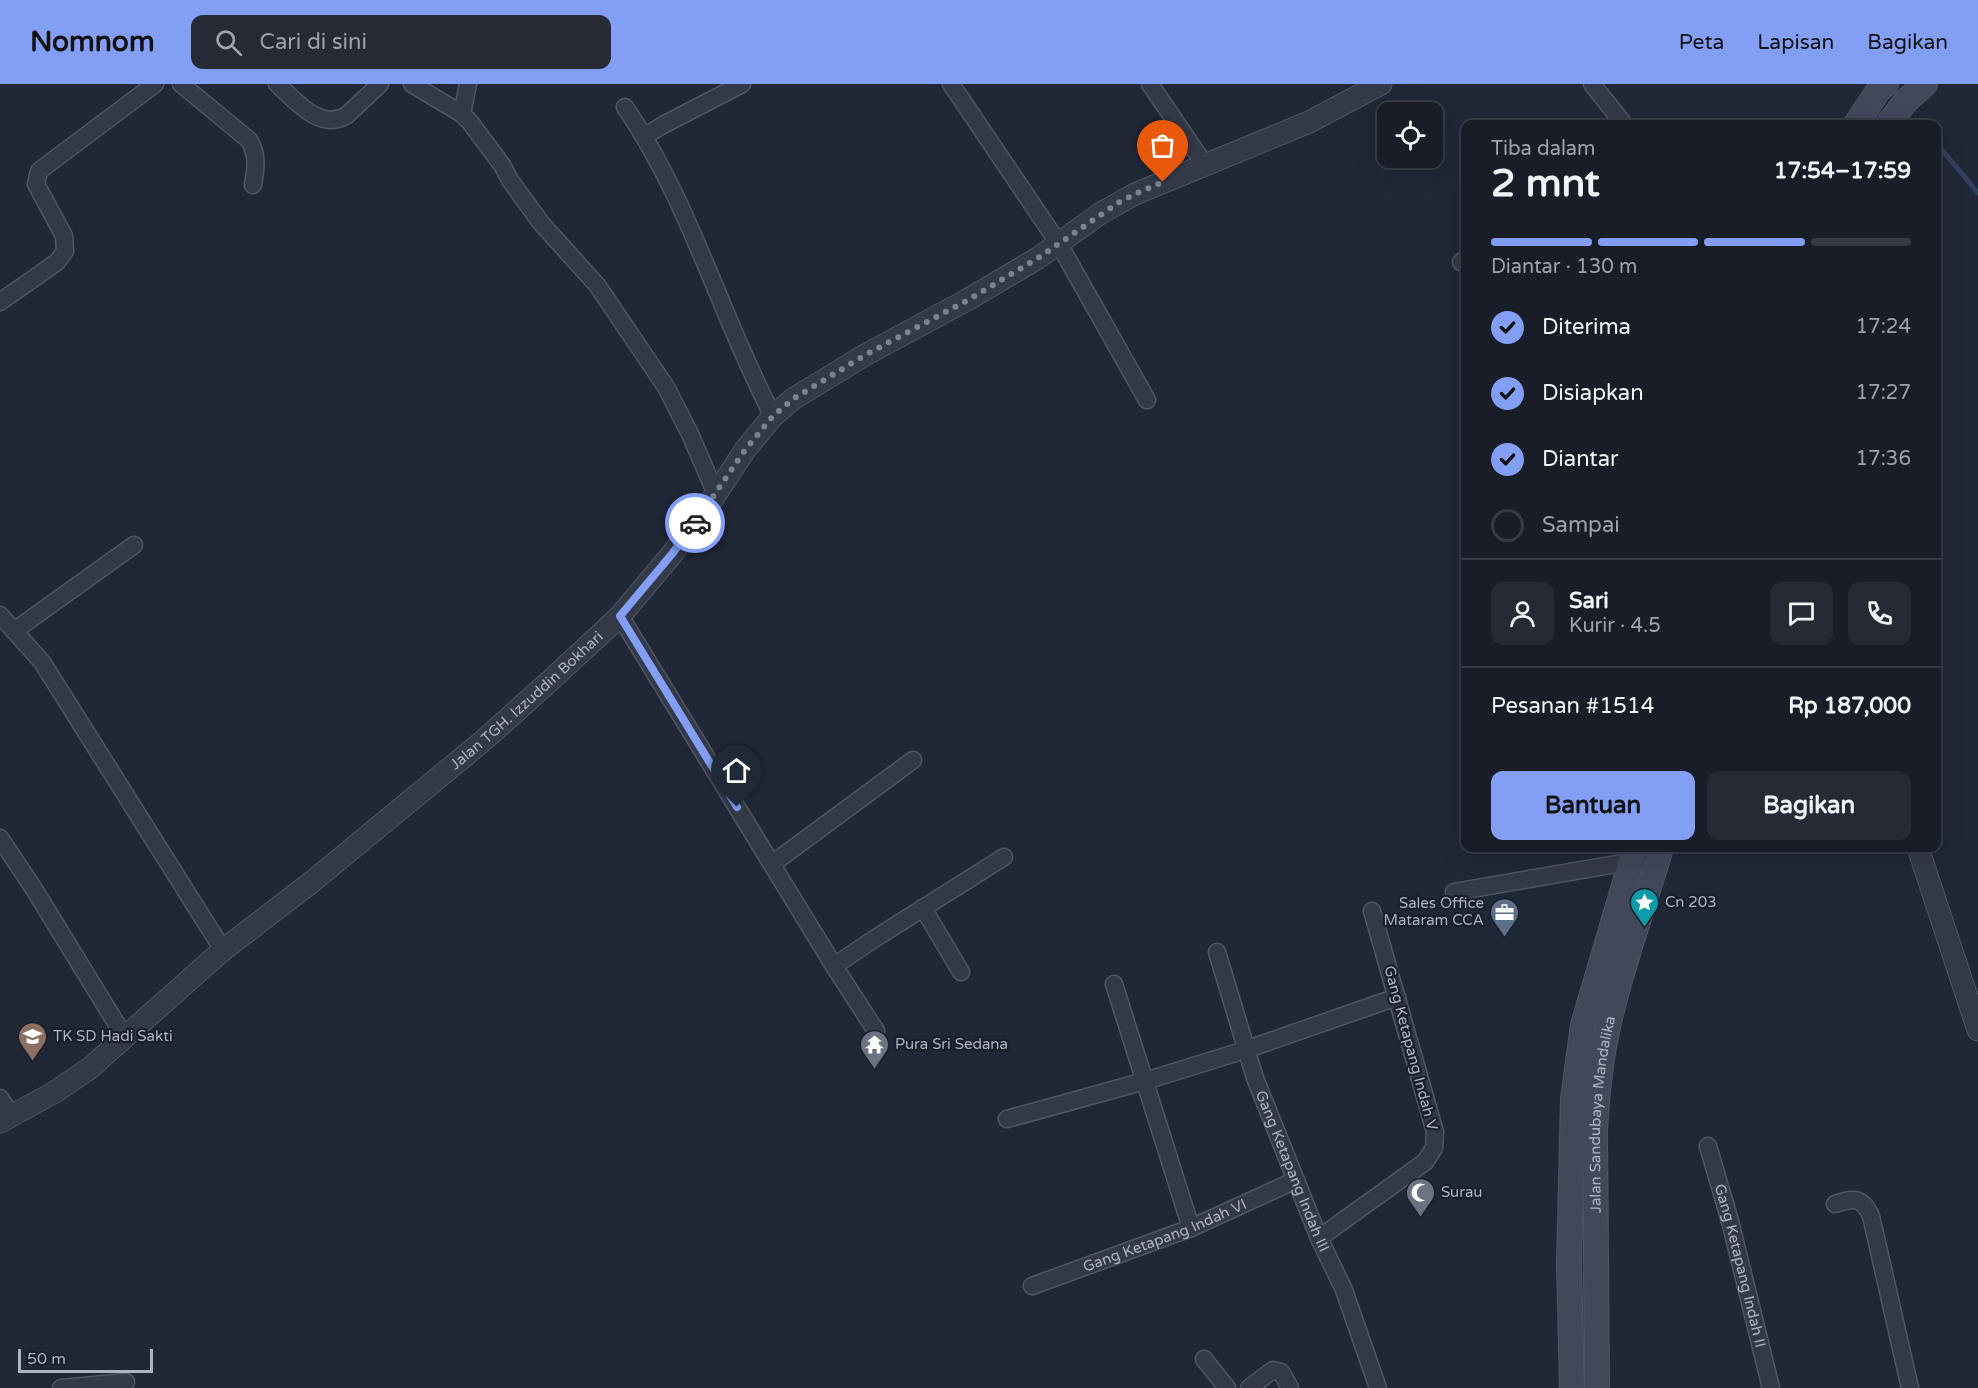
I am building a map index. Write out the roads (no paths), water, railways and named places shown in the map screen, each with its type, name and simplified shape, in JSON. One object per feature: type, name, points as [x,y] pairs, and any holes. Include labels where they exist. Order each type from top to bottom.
[{"type":"main road","points":[[1891,120],[1906,101],[1924,84]]},
{"type":"main road","points":[[1858,120],[1879,86]]},
{"type":"main road","name":"Jalan Sandubaya Mandalika","points":[[1597,1388],[1595,1131],[1598,1089],[1607,1029],[1620,979],[1660,853]]},
{"type":"main road","points":[[1572,1388],[1569,1264],[1573,1099],[1583,1025],[1633,854]]},
{"type":"street","points":[[0,302],[58,261],[64,251],[64,236],[36,184],[39,171],[155,84]]},
{"type":"street","points":[[181,84],[249,140],[255,151],[254,186]]},
{"type":"street","points":[[277,84],[309,113],[326,120],[336,120],[347,115],[380,84]]},
{"type":"street","points":[[412,84],[462,114],[493,151],[510,180],[541,223],[597,285],[666,387],[690,434],[716,494]]},
{"type":"street","points":[[462,114],[468,84]]},
{"type":"street","points":[[645,136],[742,84]]},
{"type":"street","points":[[951,84],[1059,244],[1147,400]]},
{"type":"street","points":[[1150,84],[1205,165]]},
{"type":"street","name":"Jalan TGH. Izzuddin Bokhari","points":[[4,1112],[55,1092],[90,1068],[223,950],[313,881],[484,740],[620,616],[672,554],[745,450],[773,416],[793,399],[928,320],[968,300],[1059,244],[1101,213],[1135,194],[1309,122],[1381,84]]},
{"type":"street","points":[[1592,84],[1621,120]]},
{"type":"street","points":[[625,107],[659,162],[718,289],[752,376],[773,416]]},
{"type":"street","points":[[14,632],[134,545]]},
{"type":"street","points":[[0,615],[42,662],[223,950]]},
{"type":"street","points":[[620,616],[834,966],[876,1030]]},
{"type":"street","points":[[772,864],[914,760]]},
{"type":"street","points":[[0,838],[124,1036]]},
{"type":"street","points":[[1919,852],[1978,1030]]},
{"type":"street","points":[[1454,892],[1633,854],[1660,853]]},
{"type":"street","points":[[834,966],[1004,857]]},
{"type":"street","points":[[923,908],[962,972]]},
{"type":"street","name":"Gang Ketapang Indah V","points":[[1319,1238],[1420,1166],[1429,1158],[1434,1148],[1435,1132],[1372,911]]},
{"type":"street","name":"Gang Ketapang Indah III","points":[[1217,952],[1245,1050],[1319,1238],[1344,1290],[1378,1388]]},
{"type":"street","points":[[1114,984],[1191,1228]]},
{"type":"street","points":[[1007,1119],[1145,1081],[1245,1050],[1397,997]]},
{"type":"street","name":"Gang Ketapang Indah II","points":[[1708,1146],[1730,1221],[1771,1388]]},
{"type":"street","name":"Gang Ketapang Indah VI","points":[[1032,1286],[1191,1228],[1296,1180]]},
{"type":"street","points":[[1835,1204],[1851,1199],[1856,1200],[1864,1204],[1871,1216],[1910,1388]]},
{"type":"street","points":[[1204,1359],[1227,1388]]},
{"type":"street","points":[[1249,1388],[1273,1370],[1281,1372],[1290,1388]]},
{"type":"street","points":[[61,1388],[126,1382]]},
{"type":"waterway","points":[[1941,149],[1978,193]]},
{"type":"place","name":"Cn 203","points":[[1644,928]]},
{"type":"place","name":"Sales Office Mataram CCA","points":[[1505,938]]},
{"type":"place","name":"TK SD Hadi Sakti","points":[[32,1062]]},
{"type":"place","name":"Pura Sri Sedana","points":[[874,1070]]},
{"type":"place","name":"Surau","points":[[1420,1218]]}]
